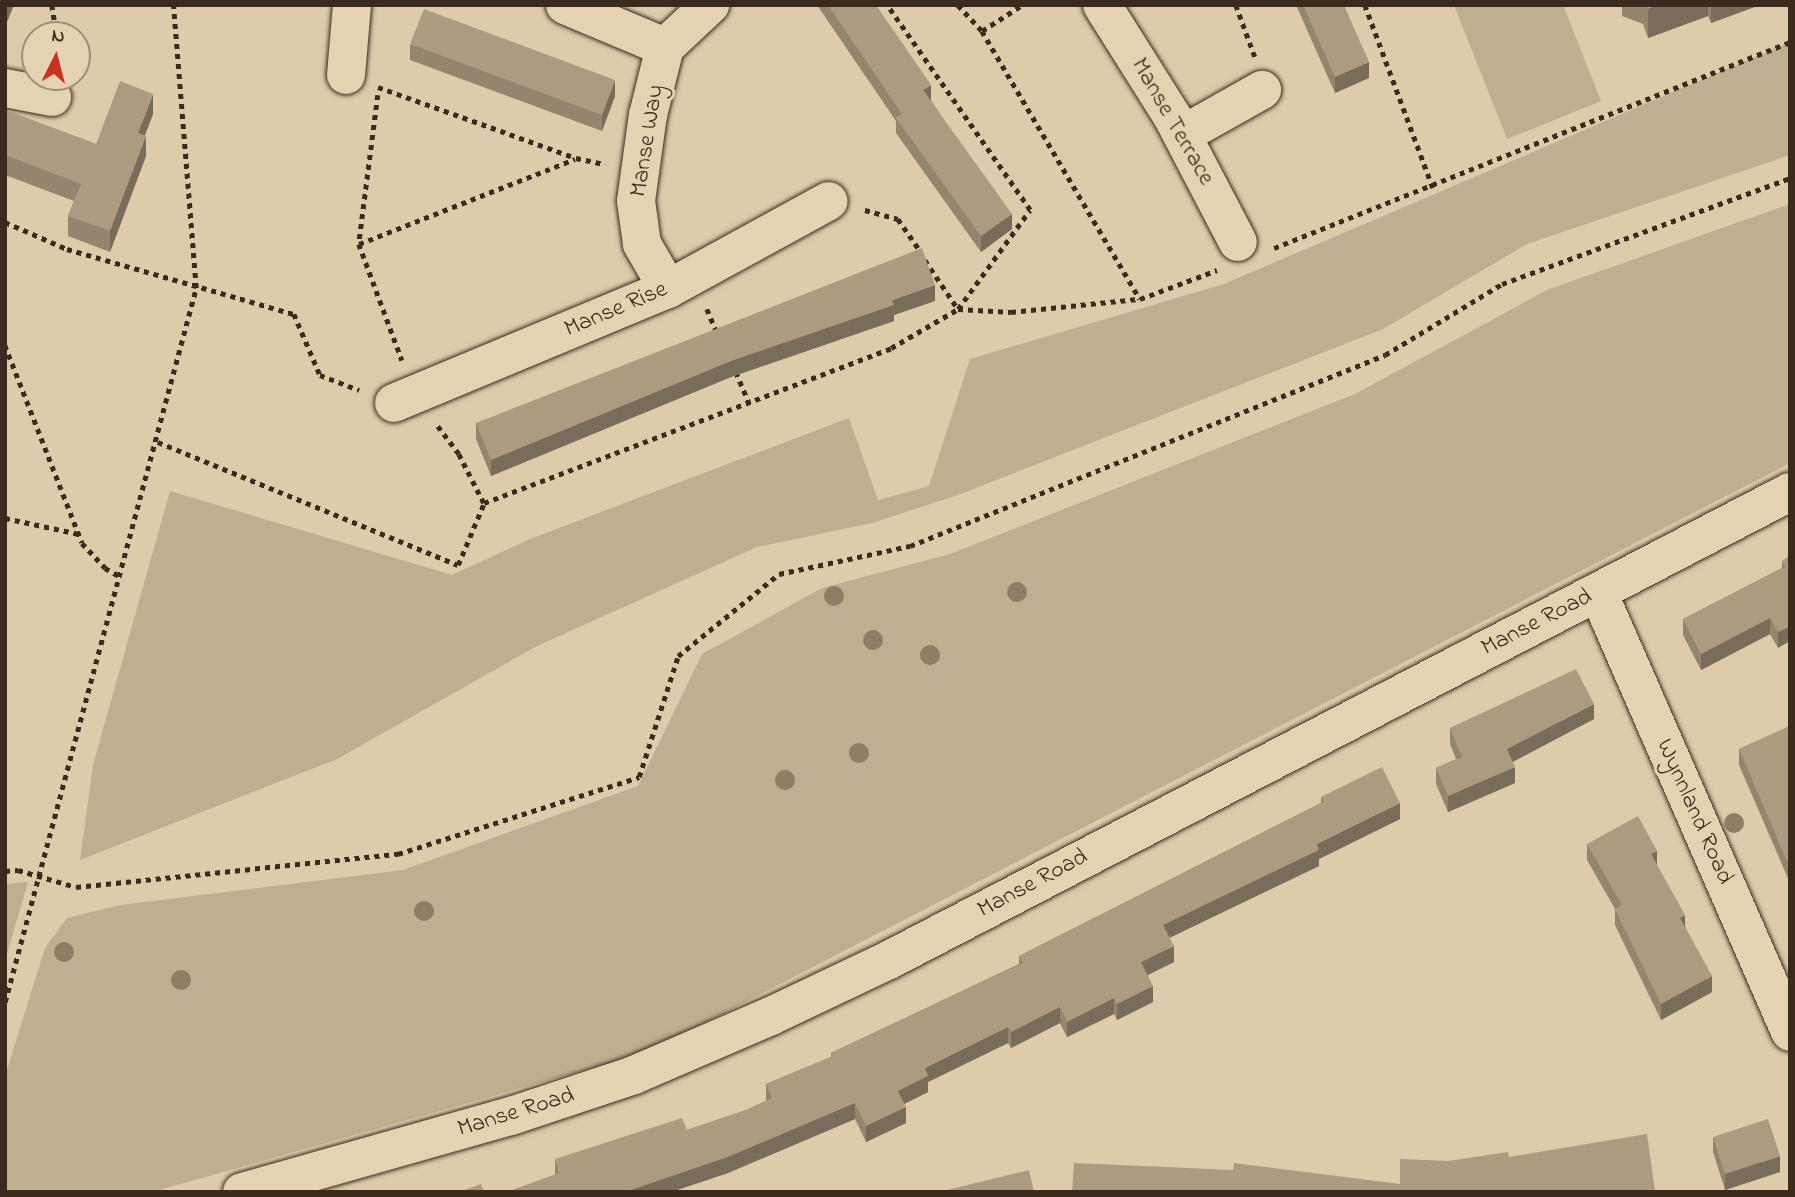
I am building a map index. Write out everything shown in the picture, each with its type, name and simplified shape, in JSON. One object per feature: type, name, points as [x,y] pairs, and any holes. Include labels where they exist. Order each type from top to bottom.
[{"type":"street","points":[[352,5],[362,81]]},
{"type":"street","points":[[565,5],[665,47],[710,5]]},
{"type":"street","name":"Manse Terrace","points":[[1102,5],[1182,135],[1241,254]]},
{"type":"street","name":"Manse Way","points":[[665,47],[648,115],[636,201],[642,244],[680,283]]},
{"type":"street","points":[[5,88],[52,97]]},
{"type":"street","points":[[1182,135],[1262,90]]},
{"type":"street","name":"Manse Rise","points":[[404,399],[680,283],[829,201]]},
{"type":"street","name":"Manse Road","points":[[242,1192],[511,1116],[634,1075],[771,1016],[889,960],[1790,492]]},
{"type":"street","name":"Wynnland Road","points":[[1598,592],[1790,1031]]},
{"type":"path","points":[[5,1002],[158,442],[197,288],[173,5]]},
{"type":"path","points":[[158,442],[458,565],[484,503],[891,348],[958,309],[1030,210],[887,5]]},
{"type":"path","points":[[958,5],[982,32],[1140,299]]},
{"type":"path","points":[[982,32],[1022,5]]},
{"type":"path","points":[[1236,5],[1253,47],[1262,90]]},
{"type":"path","points":[[1365,5],[1433,188]]},
{"type":"path","points":[[958,309],[1011,312],[1140,299],[1241,254],[1433,188],[1790,42]]},
{"type":"path","points":[[484,503],[459,454],[404,399],[359,244],[362,81],[576,158],[640,170]]},
{"type":"path","points":[[359,244],[576,158]]},
{"type":"path","points":[[5,871],[40,876],[76,887],[398,854],[639,777],[678,656],[779,574],[910,546],[1385,355],[1502,284],[1790,178]]},
{"type":"path","points":[[829,201],[898,219],[958,309]]},
{"type":"path","points":[[5,222],[66,249],[294,314],[320,375],[404,399]]},
{"type":"path","points":[[680,283],[720,339]]},
{"type":"path","points":[[5,345],[79,534],[105,568],[121,577]]},
{"type":"path","points":[[732,364],[749,402]]},
{"type":"path","points":[[5,518],[79,534]]},
{"type":"shaded area","points":[[1454,5],[1563,5],[1601,101],[1507,139]]},
{"type":"shaded area","points":[[1790,42],[1790,155],[1527,244],[1383,329],[958,495],[872,523],[757,547],[535,647],[337,759],[80,860],[93,765],[170,491],[452,575],[530,539],[849,418],[878,500],[929,486],[970,359],[1224,284]]},
{"type":"shaded area","points":[[1790,204],[1790,463],[648,1052],[152,1192],[5,1192],[5,1076],[45,948],[67,918],[120,905],[403,870],[638,786],[702,654],[822,588],[950,554],[1355,394],[1547,290]]},
{"type":"shaded area","points":[[28,882],[5,961],[5,884]]},
{"type":"building","points":[[828,5],[876,5],[931,85],[923,90],[1012,214],[981,236],[896,118],[902,114]]},
{"type":"building","points":[[1303,5],[1344,5],[1369,62],[1335,77]]},
{"type":"building","points":[[424,9],[615,80],[602,115],[410,44]]},
{"type":"building","points":[[120,81],[153,94],[138,133],[146,136],[110,231],[68,216],[81,184],[5,155],[5,110],[96,144]]},
{"type":"building","points":[[922,248],[935,285],[892,300],[894,305],[731,361],[491,460],[476,423]]},
{"type":"building","points":[[1790,556],[1790,626],[1778,632],[1770,618],[1701,654],[1683,619],[1785,567],[1782,561]]},
{"type":"building","points":[[1576,669],[1594,704],[1507,749],[1515,767],[1448,796],[1436,768],[1462,757],[1450,728]]},
{"type":"building","points":[[1790,726],[1790,868],[1739,749]]},
{"type":"building","points":[[1382,767],[1400,803],[1317,844],[1319,850],[1163,925],[1174,946],[1141,962],[1153,986],[1117,1004],[1114,998],[1067,1022],[1060,1007],[1011,1032],[1008,1027],[925,1068],[928,1076],[898,1091],[906,1107],[866,1126],[855,1103],[728,1157],[625,1192],[507,1192],[559,1173],[555,1159],[682,1118],[687,1130],[772,1098],[766,1084],[833,1056],[831,1053],[1023,963],[1019,956],[1324,802],[1321,797]]},
{"type":"building","points":[[1638,816],[1657,851],[1651,854],[1685,915],[1680,918],[1712,976],[1661,1004],[1615,909],[1622,905],[1587,844]]},
{"type":"building","points":[[1768,1119],[1780,1156],[1725,1174],[1713,1137]]},
{"type":"building","points":[[1647,1134],[1653,1192],[1072,1192],[1074,1163],[1233,1170],[1234,1163],[1400,1184],[1400,1159],[1448,1161],[1508,1152],[1509,1157]]},
{"type":"building","points":[[1029,1170],[1034,1192],[942,1192],[951,1189]]},
{"type":"building","points":[[481,1184],[484,1192],[459,1192]]}]
